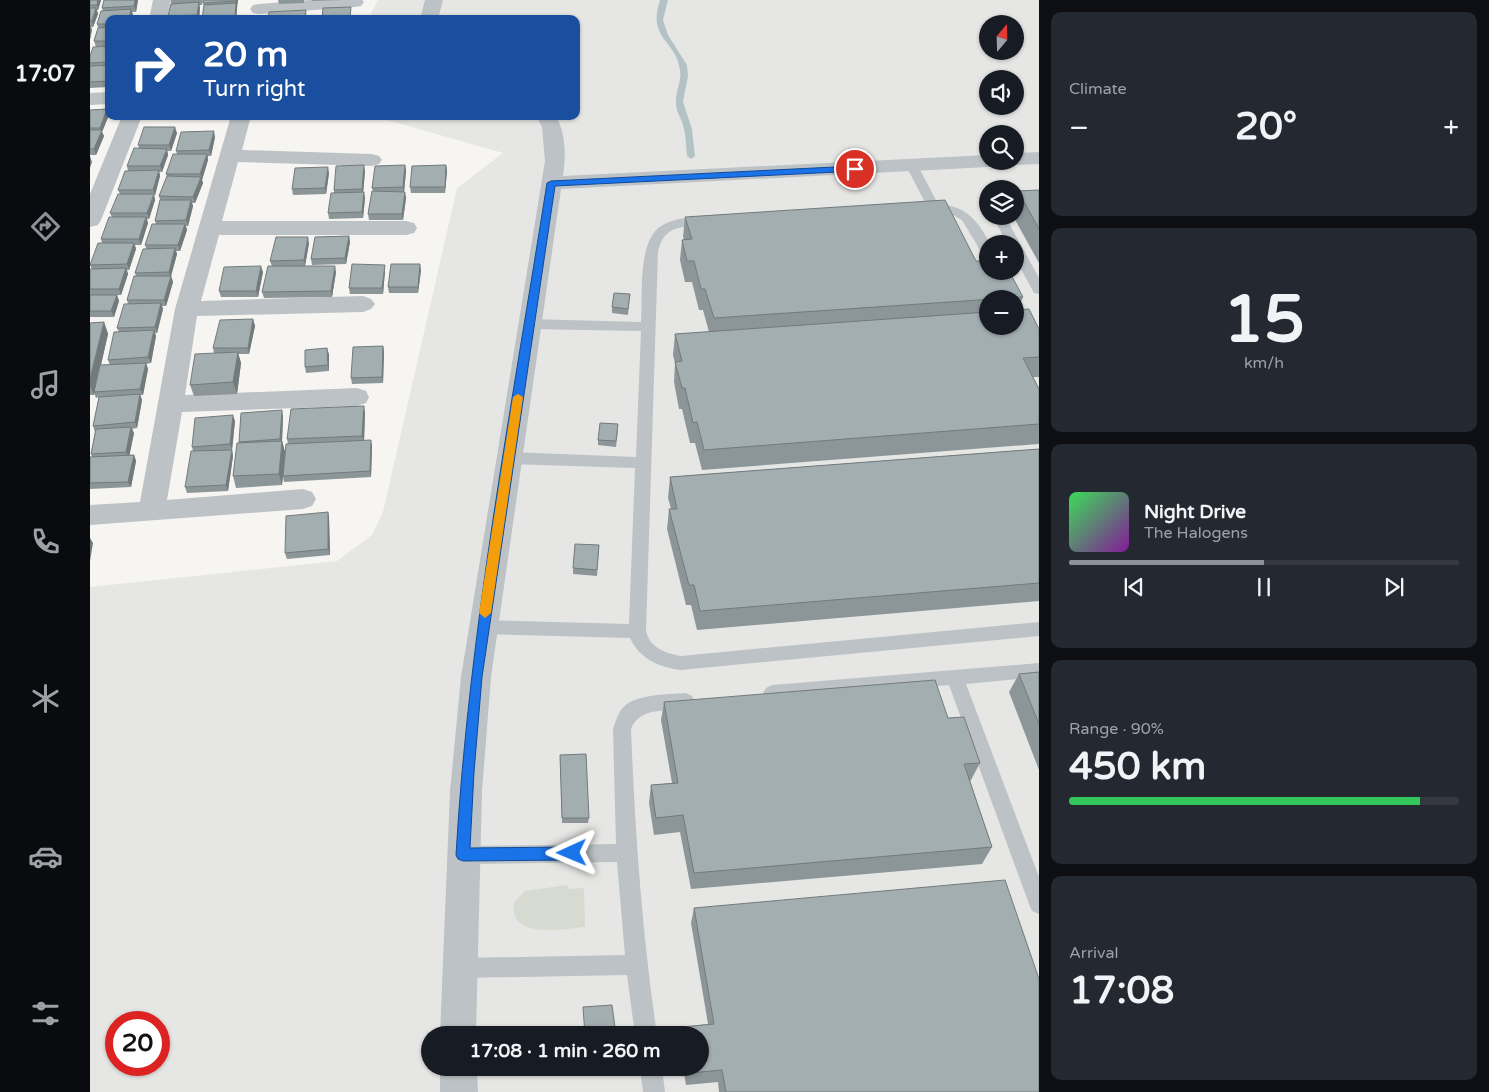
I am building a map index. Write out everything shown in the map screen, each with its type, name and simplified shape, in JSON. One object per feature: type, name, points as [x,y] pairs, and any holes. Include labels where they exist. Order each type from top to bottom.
[{"type":"street","points":[[159,15],[162,0]]},
{"type":"street","points":[[430,15],[434,0]]},
{"type":"street","points":[[259,9],[355,2]]},
{"type":"street","points":[[90,100],[105,98]]},
{"type":"street","points":[[90,220],[130,120]]},
{"type":"street","points":[[152,511],[187,309],[240,120]]},
{"type":"street","points":[[458,1026],[463,855],[470,733],[483,627],[551,183],[555,145],[552,127],[548,120]]},
{"type":"street","points":[[231,156],[372,160]]},
{"type":"street","points":[[1024,159],[1039,158]]},
{"type":"street","points":[[551,183],[979,162]]},
{"type":"street","points":[[210,228],[406,228]]},
{"type":"street","points":[[187,309],[363,304]]},
{"type":"street","points":[[170,404],[357,397]]},
{"type":"street","points":[[90,515],[303,499]]},
{"type":"street","points":[[458,1076],[459,1092]]},
{"type":"lane","points":[[912,166],[934,208]]},
{"type":"lane","points":[[914,209],[949,208],[967,215],[979,236]]},
{"type":"lane","points":[[716,220],[674,224],[658,233],[651,252],[636,631],[638,640],[643,648],[662,660],[681,663],[1039,629]]},
{"type":"lane","points":[[1024,263],[1039,290]]},
{"type":"lane","points":[[529,324],[647,327]]},
{"type":"lane","points":[[509,458],[642,463]]},
{"type":"lane","points":[[483,627],[636,631]]},
{"type":"lane","points":[[751,695],[1039,670]]},
{"type":"lane","points":[[955,677],[1039,904]]},
{"type":"lane","points":[[645,1026],[636,965],[626,853],[622,728],[628,714],[644,705],[702,700]]},
{"type":"lane","points":[[463,855],[626,853]]},
{"type":"lane","points":[[460,968],[636,965]]},
{"type":"lane","points":[[651,1076],[654,1092]]},
{"type":"shaded area","points":[[378,0],[1039,0],[1039,1092],[90,1092],[90,587],[337,561],[372,535],[383,512],[457,188],[503,153],[387,120],[580,120],[580,15],[370,15]]},
{"type":"shaded area","points":[[567,885],[569,889],[584,888],[585,927],[539,930],[519,922],[514,914],[514,902],[525,891]]},
{"type":"building","points":[[90,0],[98,0],[97,5],[90,5]]},
{"type":"building","points":[[104,0],[135,0],[134,6],[102,8]]},
{"type":"building","points":[[204,0],[236,0],[236,1],[203,3]]},
{"type":"building","points":[[199,2],[197,15],[168,15],[171,4]]},
{"type":"building","points":[[236,3],[235,15],[203,15],[204,5]]},
{"type":"building","points":[[351,7],[350,15],[322,15],[323,8]]},
{"type":"building","points":[[90,8],[96,8],[92,21],[90,21]]},
{"type":"building","points":[[131,9],[130,15],[105,15],[105,24],[97,24],[101,11]]},
{"type":"building","points":[[306,10],[305,15],[269,15],[269,12]]},
{"type":"building","points":[[105,27],[105,41],[94,41],[98,28]]},
{"type":"building","points":[[105,46],[105,62],[90,63],[93,47]]},
{"type":"building","points":[[105,65],[105,81],[90,82],[90,66]]},
{"type":"building","points":[[105,109],[100,128],[90,128],[90,110]]},
{"type":"building","points":[[144,127],[175,127],[169,145],[138,145]]},
{"type":"building","points":[[90,130],[102,130],[94,149],[90,149]]},
{"type":"building","points":[[214,131],[209,150],[176,151],[181,132]]},
{"type":"building","points":[[134,148],[167,149],[160,166],[127,166]]},
{"type":"building","points":[[173,154],[207,154],[200,174],[166,174]]},
{"type":"building","points":[[364,165],[362,189],[334,190],[336,166]]},
{"type":"building","points":[[405,165],[403,187],[372,188],[375,166]]},
{"type":"building","points":[[446,165],[445,187],[410,187],[412,166]]},
{"type":"building","points":[[328,167],[325,188],[292,189],[295,168]]},
{"type":"building","points":[[159,170],[153,190],[118,190],[125,171]]},
{"type":"building","points":[[167,176],[201,177],[193,197],[159,196]]},
{"type":"building","points":[[1039,190],[1039,229],[1024,202],[1024,191]]},
{"type":"building","points":[[372,191],[405,192],[402,214],[368,214]]},
{"type":"building","points":[[364,192],[362,212],[328,213],[331,193]]},
{"type":"building","points":[[118,194],[154,194],[147,213],[110,213]]},
{"type":"building","points":[[160,200],[191,200],[186,220],[155,221]]},
{"type":"building","points":[[945,200],[976,261],[979,261],[979,280],[1014,280],[1019,290],[979,290],[979,300],[714,318],[705,289],[701,289],[694,261],[687,261],[682,240],[692,239],[685,217]]},
{"type":"building","points":[[109,217],[146,217],[139,239],[101,239]]},
{"type":"building","points":[[152,224],[185,224],[178,245],[145,245]]},
{"type":"building","points":[[349,236],[345,258],[311,259],[315,237]]},
{"type":"building","points":[[276,237],[308,237],[304,260],[270,261]]},
{"type":"building","points":[[98,243],[134,243],[127,264],[90,265]]},
{"type":"building","points":[[175,248],[169,272],[135,273],[143,249]]},
{"type":"building","points":[[352,264],[385,265],[382,288],[349,288]]},
{"type":"building","points":[[391,264],[420,264],[418,287],[388,287]]},
{"type":"building","points":[[261,266],[256,291],[219,291],[224,267]]},
{"type":"building","points":[[268,266],[335,266],[331,291],[262,292]]},
{"type":"building","points":[[126,268],[119,289],[90,289],[90,269]]},
{"type":"building","points":[[134,276],[171,276],[164,300],[127,300]]},
{"type":"building","points":[[614,293],[630,294],[628,309],[612,307]]},
{"type":"building","points":[[90,295],[117,295],[111,311],[90,311]]},
{"type":"building","points":[[161,303],[155,327],[117,328],[124,304]]},
{"type":"building","points":[[1024,309],[1029,309],[1039,329],[1039,357],[1023,358],[1039,389],[1039,424],[704,450],[697,422],[693,423],[685,388],[682,388],[675,362],[682,361],[675,334],[979,313],[979,335],[1024,335]]},
{"type":"building","points":[[253,319],[248,348],[213,348],[220,320]]},
{"type":"building","points":[[104,322],[90,379],[90,323]]},
{"type":"building","points":[[154,330],[148,357],[108,360],[114,332]]},
{"type":"building","points":[[383,346],[382,377],[351,378],[353,347]]},
{"type":"building","points":[[327,348],[328,365],[305,367],[305,350]]},
{"type":"building","points":[[238,352],[233,382],[190,385],[195,354]]},
{"type":"building","points":[[146,363],[140,389],[94,392],[100,365]]},
{"type":"building","points":[[140,394],[135,422],[93,426],[99,397]]},
{"type":"building","points":[[364,406],[362,436],[287,439],[291,409]]},
{"type":"building","points":[[282,410],[280,439],[239,442],[241,413]]},
{"type":"building","points":[[233,415],[230,444],[192,447],[195,418]]},
{"type":"building","points":[[600,423],[618,424],[616,441],[598,440]]},
{"type":"building","points":[[131,427],[126,452],[91,454],[96,429]]},
{"type":"building","points":[[371,440],[370,471],[283,476],[286,444]]},
{"type":"building","points":[[282,441],[279,474],[233,476],[237,443]]},
{"type":"building","points":[[1039,449],[1039,583],[700,611],[694,585],[689,585],[669,509],[677,509],[670,477]]},
{"type":"building","points":[[232,450],[226,485],[185,487],[191,451]]},
{"type":"building","points":[[134,455],[128,482],[90,483],[90,457]]},
{"type":"building","points":[[328,512],[328,549],[285,553],[286,516]]},
{"type":"building","points":[[575,544],[599,545],[597,570],[573,568]]},
{"type":"building","points":[[1039,672],[1039,724],[1019,674]]},
{"type":"building","points":[[935,680],[948,718],[964,717],[980,763],[964,764],[992,847],[694,873],[683,815],[656,818],[651,785],[678,783],[664,702]]},
{"type":"building","points":[[586,754],[589,818],[562,818],[560,755]]},
{"type":"building","points":[[1005,880],[1039,979],[1039,1092],[726,1092],[722,1070],[709,1071],[709,1026],[693,1026],[714,1024],[694,908]]},
{"type":"building","points":[[612,1005],[615,1026],[584,1026],[583,1007]]},
{"type":"waterway","points":[[664,0],[659,20],[664,35],[683,65],[684,76],[679,102],[686,120],[691,156]]},
{"type":"slow traffic","points":[[485,613],[518,397]]},
{"type":"route","points":[[572,853],[463,855],[467,772],[476,677],[551,183],[855,169]]}]
